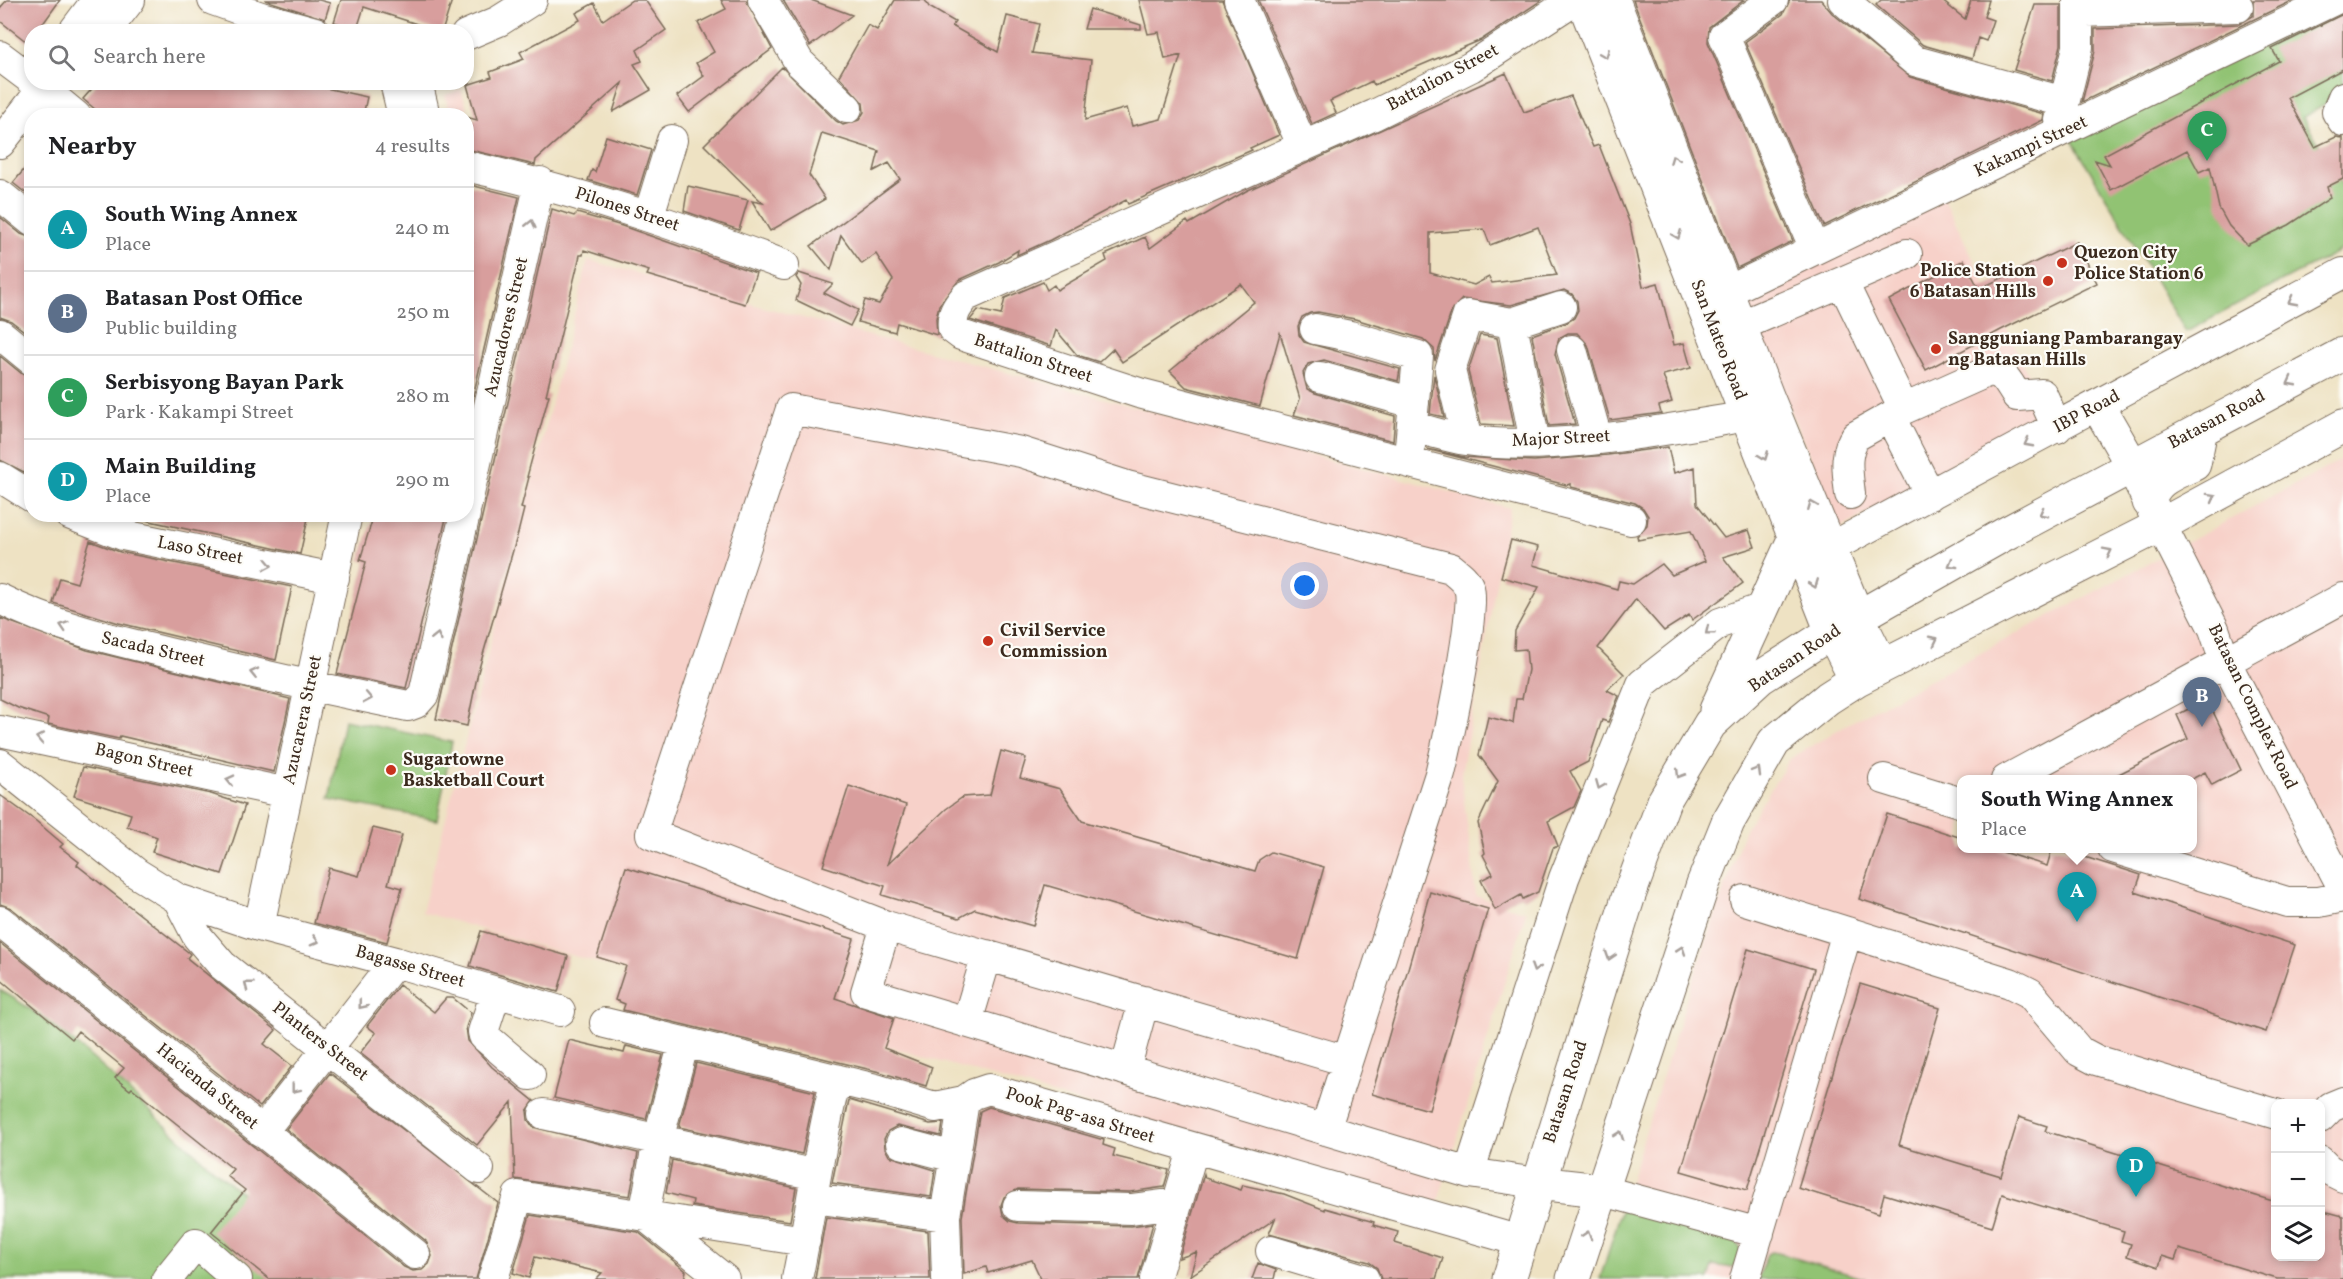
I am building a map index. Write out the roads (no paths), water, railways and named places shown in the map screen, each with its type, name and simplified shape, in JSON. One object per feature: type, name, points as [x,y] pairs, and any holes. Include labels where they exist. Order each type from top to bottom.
[{"type":"main road","name":"San Mateo Road","points":[[1583,0],[1795,537],[1845,625],[1869,673]]},
{"type":"main road","name":"San Mateo Road","points":[[1613,0],[1726,292],[1830,548],[1845,625]]},
{"type":"main road","name":"Batasan Road","points":[[1509,1279],[1537,1183],[1628,898],[1664,801],[1710,724],[1760,678],[1845,625],[2132,465],[2343,354]]},
{"type":"main road","points":[[2098,406],[2132,465],[2155,513]]},
{"type":"main road","points":[[1573,1279],[1600,1190],[1703,884],[1728,822],[1774,742],[1819,704],[1869,673],[2155,513],[2343,426]]},
{"type":"main road","points":[[2155,513],[2156,485],[2194,464],[2201,429]]},
{"type":"main road","points":[[1710,724],[1795,537]]},
{"type":"main road","points":[[1537,1183],[1600,1190]]},
{"type":"street","points":[[78,24],[98,0]]},
{"type":"street","points":[[111,24],[130,0]]},
{"type":"street","points":[[213,0],[286,24]]},
{"type":"street","points":[[474,32],[499,21],[532,0]]},
{"type":"street","points":[[763,0],[799,62],[847,108]]},
{"type":"street","points":[[1239,0],[1303,147]]},
{"type":"street","name":"Battalion Street","points":[[1574,0],[1471,67],[1303,147],[966,296],[952,319],[953,329],[961,335],[1139,393],[1407,464],[1632,520]]},
{"type":"street","points":[[1773,0],[1724,36],[1815,249]]},
{"type":"street","points":[[1843,0],[1915,61],[2064,117],[2078,47],[2078,6],[2237,4],[2250,41]]},
{"type":"street","name":"Kakampi Street","points":[[1726,292],[1815,249],[2064,117],[2250,41],[2334,0]]},
{"type":"street","points":[[0,56],[24,72]]},
{"type":"street","points":[[0,142],[35,90]]},
{"type":"street","points":[[48,90],[67,108]]},
{"type":"street","points":[[397,90],[401,108]]},
{"type":"street","points":[[419,90],[423,108]]},
{"type":"street","points":[[2343,97],[2337,112],[2343,122]]},
{"type":"street","points":[[649,215],[672,140]]},
{"type":"street","name":"Pilones Street","points":[[474,168],[540,183],[649,215],[784,265]]},
{"type":"street","name":"Azucadores Street","points":[[474,472],[540,183]]},
{"type":"street","points":[[0,195],[24,214]]},
{"type":"street","points":[[1740,326],[1907,254]]},
{"type":"street","name":"IBP Road","points":[[1830,548],[2343,273]]},
{"type":"street","points":[[1843,283],[1930,495]]},
{"type":"street","points":[[1467,440],[1450,370],[1468,315],[1512,323],[1561,307]]},
{"type":"street","points":[[1512,323],[1535,443]]},
{"type":"street","points":[[1315,329],[1350,336],[1418,356],[1407,464]]},
{"type":"street","points":[[0,334],[24,354]]},
{"type":"street","points":[[1572,350],[1597,438]]},
{"type":"street","points":[[1850,494],[1847,464],[1852,442],[1856,436],[1897,413],[1989,371],[1996,371],[2003,376],[2017,396],[2042,394],[2057,428]]},
{"type":"street","name":"Major Street","points":[[1320,377],[1467,440],[1535,443],[1629,436],[1748,416]]},
{"type":"street","points":[[1324,1130],[1347,1061],[1447,745],[1472,599],[1463,579],[1451,568],[1126,486],[1022,452],[791,410],[651,834],[886,926],[1347,1061]]},
{"type":"street","points":[[0,477],[24,492]]},
{"type":"street","name":"Batasan Complex Road","points":[[2155,513],[2214,629],[2225,661],[2343,888]]},
{"type":"street","name":"Laso Street","points":[[90,522],[123,535],[334,578]]},
{"type":"street","name":"Azucarera Street","points":[[259,926],[345,522]]},
{"type":"street","points":[[310,687],[408,706],[416,703],[424,694],[463,522]]},
{"type":"street","points":[[2015,775],[2343,598]]},
{"type":"street","name":"Sacada Street","points":[[0,599],[30,615],[93,636],[310,687]]},
{"type":"street","points":[[1469,1173],[1564,878],[1642,684],[1720,622],[1763,608]]},
{"type":"street","name":"Bagon Street","points":[[0,731],[287,793]]},
{"type":"street","points":[[0,764],[136,873],[178,899],[259,926]]},
{"type":"street","points":[[1884,779],[1957,801]]},
{"type":"street","points":[[2126,853],[2288,902],[2319,902],[2343,897]]},
{"type":"street","name":"Planters Street","points":[[178,899],[197,936],[222,965],[479,1169]]},
{"type":"street","points":[[1745,900],[2010,983],[2030,993],[2079,1051],[2096,1060],[2271,1112]]},
{"type":"street","name":"Hacienda Street","points":[[0,921],[415,1254]]},
{"type":"street","name":"Bagasse Street","points":[[259,926],[395,962],[560,1011]]},
{"type":"street","points":[[886,926],[866,992],[1469,1173],[1537,1183]]},
{"type":"street","points":[[1745,1279],[1847,932]]},
{"type":"street","points":[[966,1022],[987,955]]},
{"type":"street","points":[[262,1132],[395,962]]},
{"type":"street","points":[[496,992],[483,1032],[484,1036],[530,1075]]},
{"type":"street","points":[[1125,1070],[1144,1001]]},
{"type":"street","name":"Pook Pag-asa Street","points":[[605,1023],[836,1079],[935,1107],[964,1101],[989,1089],[1193,1150],[1520,1241]]},
{"type":"street","points":[[644,1215],[658,1140],[684,1042]]},
{"type":"street","points":[[796,1279],[805,1241],[821,1134],[836,1079]]},
{"type":"street","points":[[947,1279],[945,1216],[964,1101]]},
{"type":"street","points":[[2325,1113],[2331,1107],[2343,1102]]},
{"type":"street","points":[[544,1114],[658,1140],[814,1187],[945,1216]]},
{"type":"street","points":[[901,1143],[954,1157]]},
{"type":"street","points":[[1155,1279],[1193,1150]]},
{"type":"street","points":[[2325,1166],[2343,1177]]},
{"type":"street","points":[[1600,1190],[1759,1233]]},
{"type":"street","points":[[493,1279],[518,1196],[805,1241]]},
{"type":"street","points":[[1018,1206],[1131,1209],[1177,1203]]},
{"type":"street","points":[[644,1215],[724,1279]]},
{"type":"street","points":[[167,1279],[196,1243],[237,1279]]},
{"type":"street","points":[[1270,1251],[1364,1279]]},
{"type":"place","name":"Serbisyong Bayan Park","points":[[2207,161]]},
{"type":"place","name":"Quezon City Police Station 6","points":[[2062,263]]},
{"type":"place","name":"Police Station 6 Batasan Hills","points":[[2048,281]]},
{"type":"place","name":"Sangguniang Pambarangay ng Batasan Hills","points":[[1936,349]]},
{"type":"place","name":"Civil Service Commission","points":[[988,641]]},
{"type":"place","name":"Batasan Post Office","points":[[2202,727]]},
{"type":"place","name":"Sugartowne Basketball Court","points":[[391,770]]},
{"type":"place","name":"South Wing Annex","points":[[2077,922]]},
{"type":"place","name":"Main Building","points":[[2136,1197]]}]
